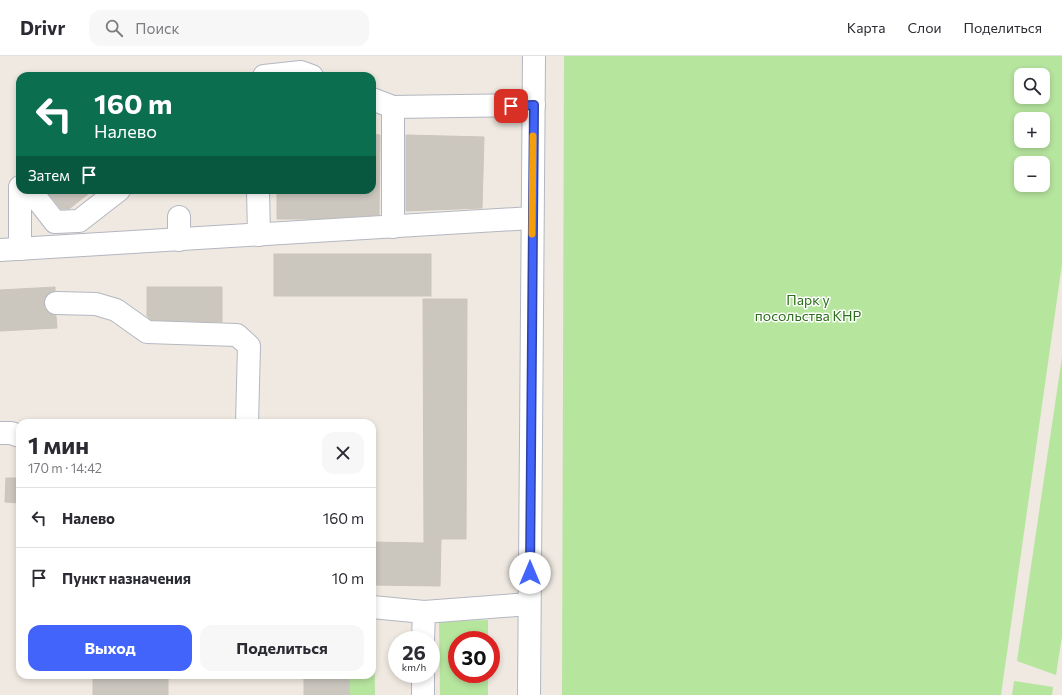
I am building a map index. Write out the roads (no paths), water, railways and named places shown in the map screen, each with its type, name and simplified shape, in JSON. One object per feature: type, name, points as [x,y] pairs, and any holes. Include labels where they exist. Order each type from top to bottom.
[{"type":"street","points":[[528,695],[534,56]]},
{"type":"street","points":[[376,101],[393,107],[534,105]]},
{"type":"street","points":[[393,107],[393,227]]},
{"type":"street","points":[[18,194],[10,250],[532,218]]},
{"type":"street","points":[[33,194],[55,222],[79,221],[114,194]]},
{"type":"street","points":[[258,194],[259,235]]},
{"type":"street","points":[[179,217],[179,240]]},
{"type":"street","points":[[56,303],[96,304],[116,310],[147,332],[237,335],[249,346],[247,419]]},
{"type":"street","points":[[0,433],[16,435]]},
{"type":"street","points":[[376,606],[424,612],[529,604]]},
{"type":"street","points":[[423,631],[424,612]]},
{"type":"street","points":[[423,683],[423,695]]},
{"type":"park label","name":"Парк у посольства КНР","points":[[808,308]]}]
